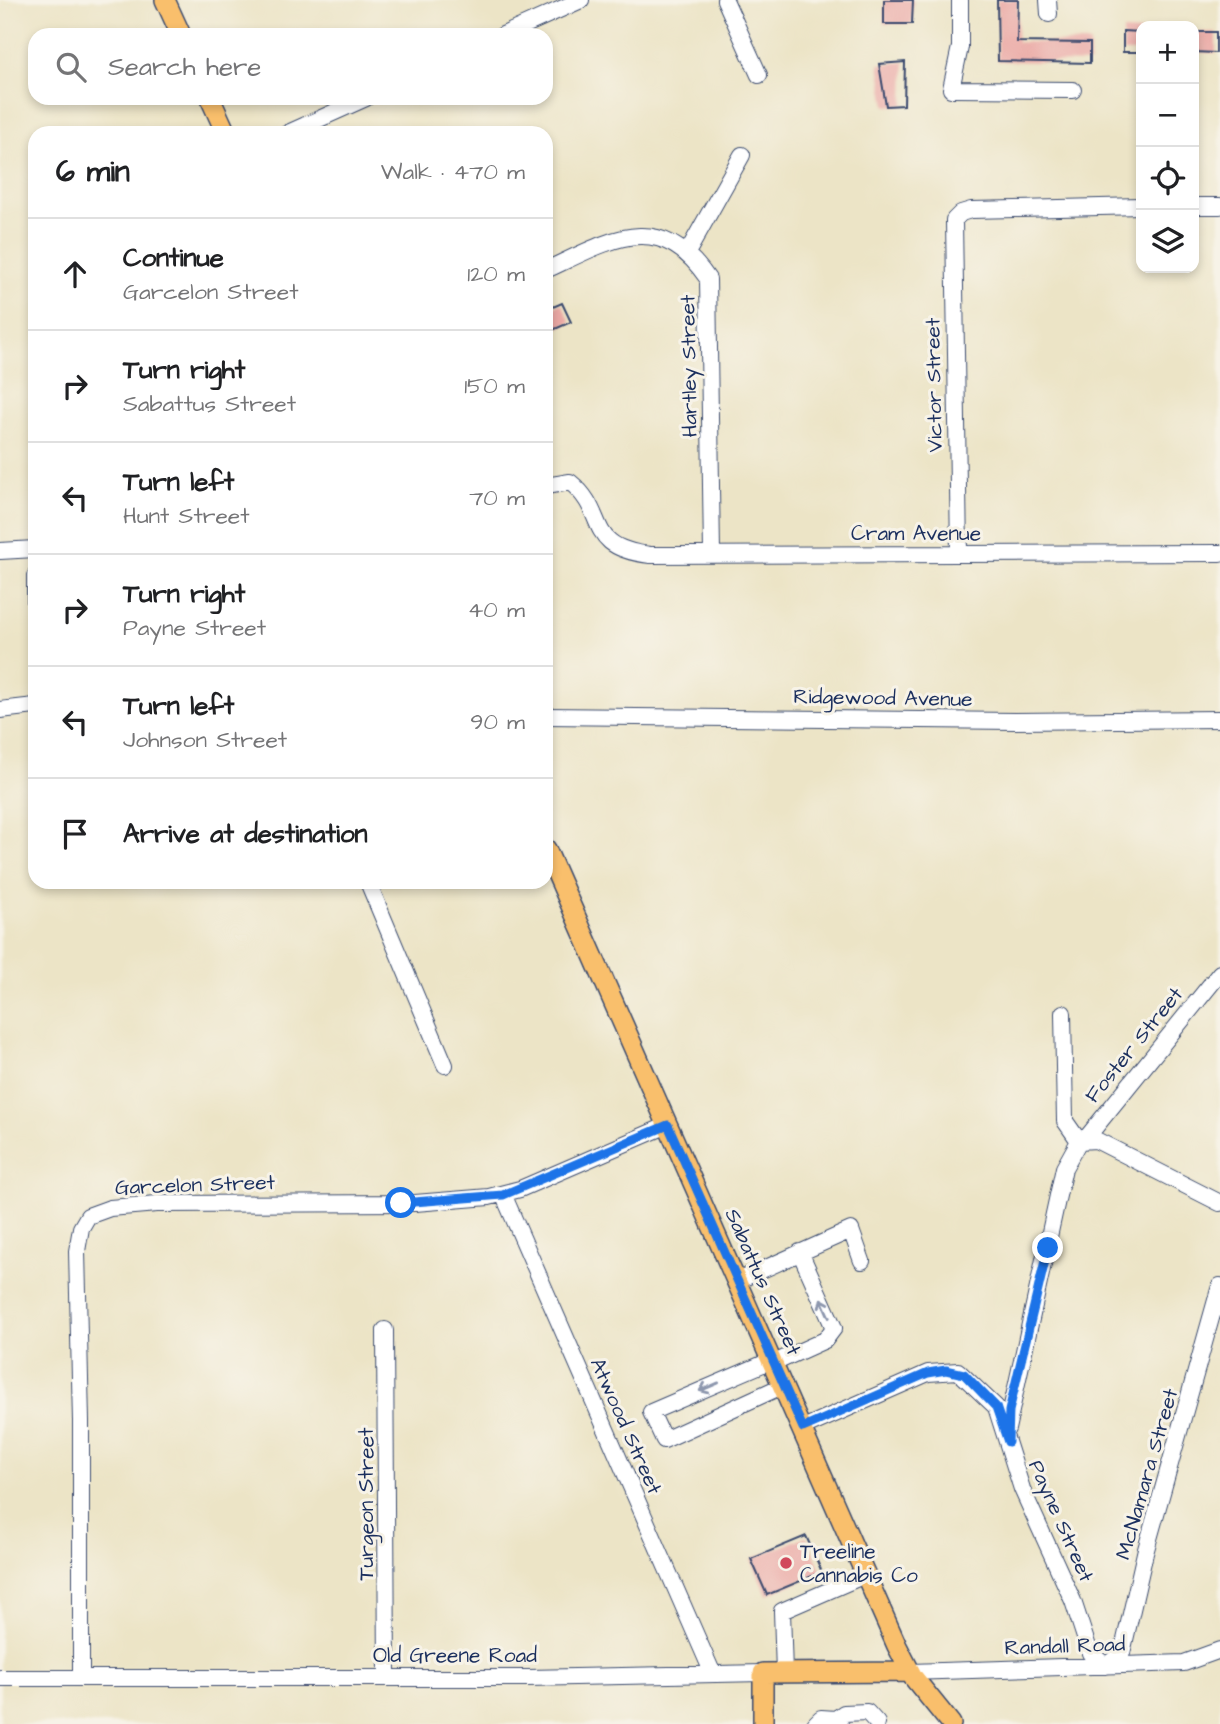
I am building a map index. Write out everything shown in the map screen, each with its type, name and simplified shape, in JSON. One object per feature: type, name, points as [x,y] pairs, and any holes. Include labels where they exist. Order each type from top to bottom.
[{"type":"main road","points":[[171,2],[179,28]]},
{"type":"main road","points":[[213,105],[223,126]]},
{"type":"main road","name":"Sabattus Street","points":[[553,865],[910,1672],[951,1724]]},
{"type":"main road","name":"Old Greene Road","points":[[763,1673],[910,1672]]},
{"type":"main road","points":[[763,1673],[763,1724]]},
{"type":"street","points":[[519,28],[581,0]]},
{"type":"street","points":[[725,0],[759,75]]},
{"type":"street","points":[[960,0],[960,47],[951,89],[1073,90]]},
{"type":"street","points":[[304,126],[350,105]]},
{"type":"street","points":[[687,253],[742,155]]},
{"type":"street","name":"Victor Street","points":[[959,553],[952,226],[956,217],[971,210],[1136,206]]},
{"type":"street","points":[[1199,206],[1220,206]]},
{"type":"street","name":"Hartley Street","points":[[553,267],[628,236],[644,234],[671,242],[687,253],[708,279],[712,554]]},
{"type":"street","name":"Cram Avenue","points":[[553,485],[570,482],[578,488],[603,536],[613,546],[627,552],[650,555],[1220,553]]},
{"type":"street","points":[[0,551],[28,549]]},
{"type":"street","points":[[0,710],[28,707]]},
{"type":"street","name":"Ridgewood Avenue","points":[[553,716],[1015,721],[1220,719]]},
{"type":"street","points":[[371,889],[445,1065]]},
{"type":"street","name":"Foster Street","points":[[1008,1442],[1009,1411],[1064,1168],[1079,1142],[1088,1136],[1220,973]]},
{"type":"street","points":[[1063,1013],[1065,1121],[1079,1142],[1097,1140],[1220,1203]]},
{"type":"street","name":"Garcelon Street","points":[[81,1676],[77,1251],[81,1228],[88,1216],[110,1208],[157,1204],[415,1203],[503,1195],[668,1125]]},
{"type":"street","name":"Atwood Street","points":[[503,1195],[713,1674]]},
{"type":"street","points":[[737,1281],[850,1230],[862,1261]]},
{"type":"street","points":[[783,1385],[664,1440],[651,1412],[825,1340],[834,1328],[800,1252]]},
{"type":"street","name":"McNamara Street","points":[[1106,1666],[1122,1653],[1145,1553],[1220,1286]]},
{"type":"street","name":"Turgeon Street","points":[[385,1330],[387,1678]]},
{"type":"street","name":"Payne Street","points":[[803,1428],[928,1373],[946,1370],[964,1374],[996,1407],[1022,1489],[1085,1631],[1090,1653],[1106,1666]]},
{"type":"street","points":[[783,1673],[782,1611],[867,1574]]},
{"type":"street","name":"Randall Road","points":[[910,1672],[1184,1663],[1220,1650]]},
{"type":"street","name":"Old Greene Road","points":[[0,1678],[387,1678],[763,1673]]},
{"type":"street","points":[[815,1724],[821,1718],[838,1722],[844,1713],[867,1712],[879,1724]]},
{"type":"building","points":[[884,0],[913,0],[912,24],[884,24]]},
{"type":"building","points":[[997,0],[1018,0],[1017,42],[1090,43],[1090,63],[998,61]]},
{"type":"building","points":[[1123,31],[1136,32],[1136,52],[1123,52]]},
{"type":"building","points":[[1199,32],[1216,32],[1216,53],[1199,52]]},
{"type":"building","points":[[905,62],[904,105],[886,106],[879,64]]},
{"type":"building","points":[[562,303],[571,322],[553,330],[553,307]]},
{"type":"building","points":[[806,1536],[822,1572],[767,1595],[751,1559]]},
{"type":"place","name":"Treeline Cannabis Co","points":[[786,1563]]},
{"type":"route","points":[[401,1203],[503,1195],[668,1125],[803,1428],[928,1373],[946,1370],[964,1374],[996,1407],[1008,1442],[1009,1411],[1048,1248]]}]
